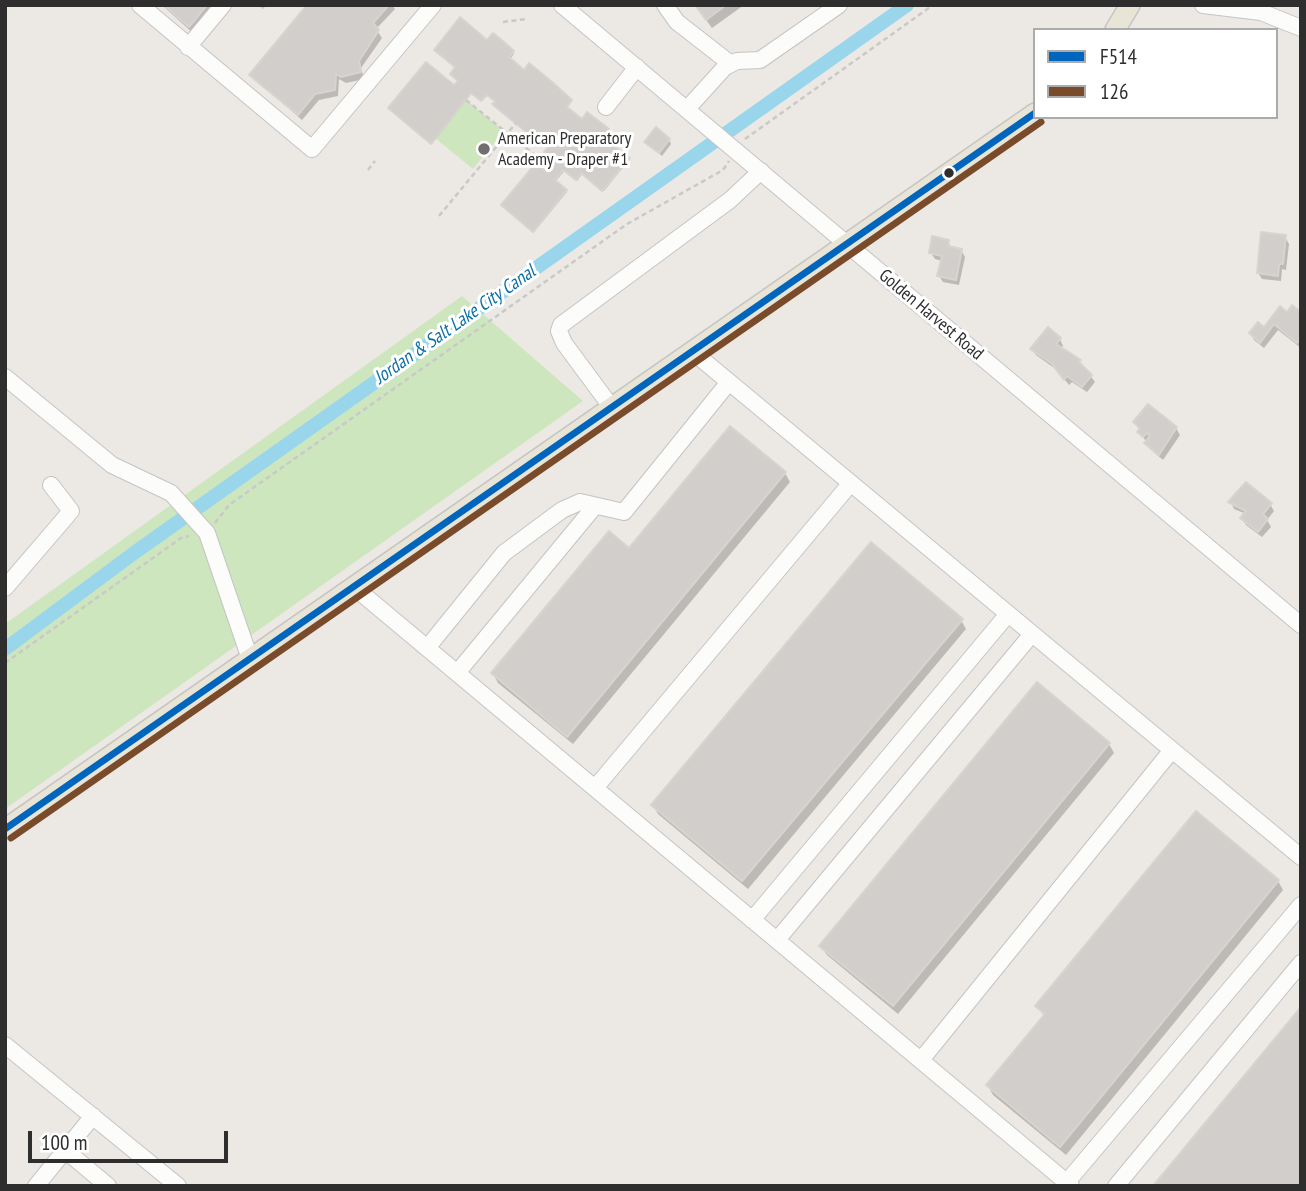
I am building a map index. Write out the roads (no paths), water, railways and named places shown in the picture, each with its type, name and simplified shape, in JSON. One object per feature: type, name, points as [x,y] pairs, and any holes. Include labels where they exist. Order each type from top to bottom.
[{"type":"main road","points":[[1116,28],[1130,5]]},
{"type":"main road","points":[[5,829],[1033,114]]},
{"type":"street","points":[[140,5],[312,149],[433,5]]},
{"type":"street","points":[[188,47],[223,5]]},
{"type":"street","name":"Golden Harvest Road","points":[[562,5],[1301,625]]},
{"type":"street","points":[[665,5],[677,22],[731,64]]},
{"type":"street","points":[[688,109],[731,64],[760,60],[839,5]]},
{"type":"street","points":[[1203,5],[1261,12],[1301,28]]},
{"type":"street","points":[[606,107],[638,67]]},
{"type":"street","points":[[612,408],[564,343],[559,331],[561,325],[730,200],[761,171]]},
{"type":"street","points":[[694,352],[1301,857]]},
{"type":"street","points":[[5,376],[112,465],[171,493],[205,531],[250,659]]},
{"type":"street","points":[[428,648],[504,553],[562,510],[580,502],[624,512],[730,382]]},
{"type":"street","points":[[595,788],[851,483]]},
{"type":"street","points":[[5,588],[71,512],[51,485]]},
{"type":"street","points":[[457,673],[595,506]]},
{"type":"street","points":[[354,587],[1069,1184],[1301,905]]},
{"type":"street","points":[[752,920],[1008,614]]},
{"type":"street","points":[[777,940],[1032,634]]},
{"type":"street","points":[[921,1060],[1172,750]]},
{"type":"street","points":[[1116,1186],[1301,963]]},
{"type":"street","points":[[5,1045],[178,1186]]},
{"type":"street","points":[[36,1186],[93,1116]]},
{"type":"street","points":[[65,1150],[108,1186]]},
{"type":"waterway","name":"Jordan & Salt Lake City Canal","points":[[5,649],[134,553],[907,5]]},
{"type":"place","name":"American Preparatory Academy - Draper #1","points":[[484,149]]}]
